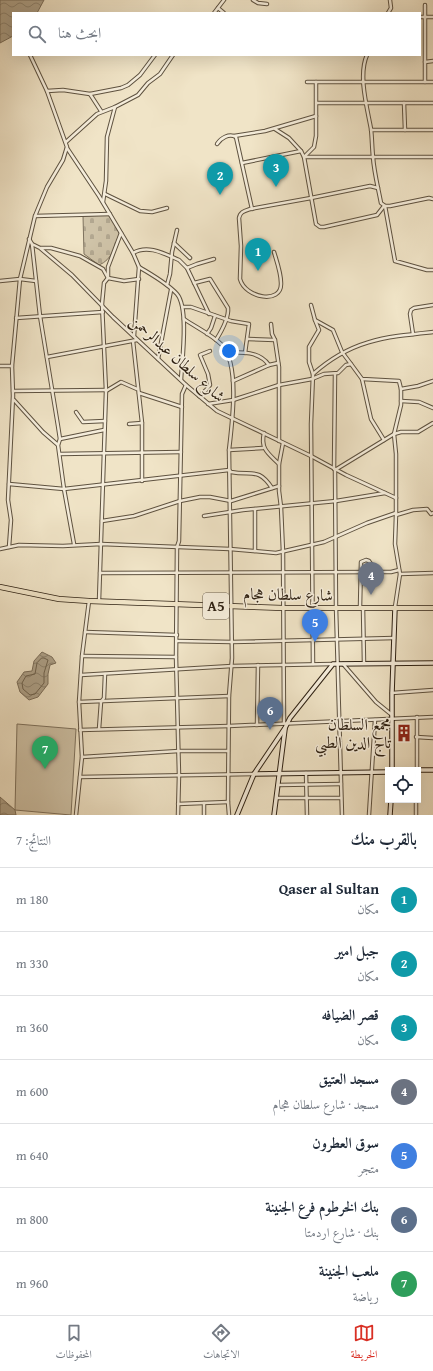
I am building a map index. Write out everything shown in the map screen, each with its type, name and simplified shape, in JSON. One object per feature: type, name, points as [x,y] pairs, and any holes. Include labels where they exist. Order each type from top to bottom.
[{"type":"highway","name":"شارع سلطان هجام","points":[[0,587],[59,598],[99,602],[283,608],[433,608]]},
{"type":"street","points":[[215,12],[224,0]]},
{"type":"street","points":[[253,0],[258,3],[268,4]]},
{"type":"street","points":[[389,12],[391,8],[390,0]]},
{"type":"street","points":[[425,5],[425,82]]},
{"type":"street","points":[[218,8],[223,12]]},
{"type":"street","points":[[421,17],[433,17]]},
{"type":"street","points":[[30,56],[48,91],[67,147],[103,202],[133,253],[139,267],[134,336]]},
{"type":"street","points":[[48,91],[63,90],[90,94],[125,87],[140,75],[154,56]]},
{"type":"street","points":[[66,142],[101,111],[138,95],[148,83],[160,74],[172,56]]},
{"type":"street","points":[[367,56],[364,62],[364,82],[371,130],[373,157],[381,203],[384,206],[395,261],[427,270],[433,270]]},
{"type":"street","points":[[424,62],[433,62]]},
{"type":"street","points":[[307,82],[433,82]]},
{"type":"street","points":[[304,157],[314,147],[316,136],[316,82]]},
{"type":"street","points":[[90,94],[101,111]]},
{"type":"street","points":[[316,103],[433,103]]},
{"type":"street","points":[[404,103],[405,130]]},
{"type":"street","points":[[103,202],[106,181],[107,137],[115,106]]},
{"type":"street","points":[[217,144],[224,137],[253,134],[316,116]]},
{"type":"street","points":[[275,128],[289,138],[304,157],[316,224],[320,227],[377,215],[384,206]]},
{"type":"street","points":[[371,130],[433,130]]},
{"type":"street","points":[[234,136],[242,163],[252,208]]},
{"type":"street","points":[[9,547],[11,527],[8,500],[13,396],[12,366],[20,279],[35,216],[47,187],[63,160],[67,147]]},
{"type":"street","points":[[242,163],[301,152]]},
{"type":"street","points":[[304,157],[433,157]]},
{"type":"street","points":[[274,252],[282,284],[280,290],[271,296],[266,297],[251,293],[242,284],[240,279],[239,218],[243,212],[252,208],[370,186],[378,188]]},
{"type":"street","points":[[105,194],[140,211],[152,212],[166,208]]},
{"type":"street","points":[[384,206],[429,198],[433,199]]},
{"type":"street","points":[[35,216],[110,214]]},
{"type":"street","points":[[168,285],[171,257],[177,230]]},
{"type":"street","points":[[99,602],[106,390],[102,304],[104,283],[108,278],[110,261],[121,233]]},
{"type":"street","points":[[29,239],[32,244],[40,316],[48,357],[60,438],[58,445],[64,489],[74,544]]},
{"type":"street","points":[[174,243],[190,258]]},
{"type":"street","name":"شارع سلطان عبدالرحمن","points":[[32,244],[40,248],[72,275],[137,340],[181,381],[218,411],[311,456],[335,470],[396,498]]},
{"type":"street","points":[[40,248],[51,248],[80,256],[103,269],[108,278]]},
{"type":"street","points":[[133,253],[137,250],[149,249],[179,260],[188,268],[210,314]]},
{"type":"street","points":[[188,268],[214,259]]},
{"type":"street","points":[[139,267],[168,285],[171,290],[178,295],[183,307],[184,319],[181,381]]},
{"type":"street","points":[[108,278],[124,281],[139,279]]},
{"type":"street","points":[[0,281],[20,279],[36,281]]},
{"type":"street","points":[[194,283],[207,279],[211,280],[228,308],[226,319],[216,340]]},
{"type":"street","points":[[158,359],[171,290]]},
{"type":"street","points":[[311,305],[319,330],[310,347],[310,362],[313,374],[311,456],[313,664]]},
{"type":"street","points":[[413,334],[411,310],[414,308],[433,306]]},
{"type":"street","points":[[183,307],[191,307],[215,316],[249,324],[246,353]]},
{"type":"street","points":[[16,318],[103,312]]},
{"type":"street","points":[[207,334],[211,328],[215,316]]},
{"type":"street","points":[[184,319],[223,346],[227,353],[233,381],[229,450],[232,642],[228,750],[229,815]]},
{"type":"street","points":[[316,320],[333,330],[342,352],[362,379],[371,419],[384,440]]},
{"type":"street","points":[[272,324],[272,334],[275,340],[278,363],[279,441]]},
{"type":"street","points":[[313,374],[342,352],[367,343],[390,337],[433,332]]},
{"type":"street","points":[[248,339],[275,340]]},
{"type":"street","points":[[48,357],[137,340]]},
{"type":"street","points":[[133,341],[137,389],[139,393],[142,423],[142,481]]},
{"type":"street","points":[[199,396],[210,385],[208,374],[200,355],[210,351]]},
{"type":"street","points":[[227,353],[246,353],[262,358],[269,365]]},
{"type":"street","points":[[233,381],[269,365],[278,363]]},
{"type":"street","points":[[208,404],[233,400],[279,385],[324,374],[335,374],[346,365],[351,364]]},
{"type":"street","points":[[0,366],[12,366]]},
{"type":"street","points":[[335,374],[337,572],[336,664],[340,721],[342,815]]},
{"type":"street","points":[[362,379],[396,380],[399,382],[401,389],[401,401],[394,434],[396,498],[395,544],[400,574],[395,608],[392,692],[392,767]]},
{"type":"street","points":[[401,389],[433,381]]},
{"type":"street","points":[[13,391],[106,390],[121,382],[137,389]]},
{"type":"street","points":[[178,815],[179,727],[176,657],[178,604],[177,548],[179,541],[182,394],[186,385]]},
{"type":"street","points":[[139,393],[182,407]]},
{"type":"street","points":[[13,396],[14,401],[47,436],[58,445]]},
{"type":"street","points":[[401,401],[419,402],[433,407]]},
{"type":"street","points":[[76,412],[83,422],[104,422]]},
{"type":"street","points":[[129,424],[142,423]]},
{"type":"street","points":[[335,470],[394,434],[418,432],[433,423]]},
{"type":"street","points":[[60,438],[104,430]]},
{"type":"street","points":[[263,448],[264,433]]},
{"type":"street","points":[[274,815],[286,725],[283,664],[281,507],[278,491],[279,464],[283,443]]},
{"type":"street","points":[[229,450],[263,448],[279,464]]},
{"type":"street","points":[[60,454],[181,452]]},
{"type":"street","points":[[9,484],[64,489],[102,486],[229,470],[240,474],[257,473],[266,479],[272,488]]},
{"type":"street","points":[[102,520],[134,516],[180,502],[206,497],[230,501],[279,486]]},
{"type":"street","points":[[204,516],[336,501],[385,493]]},
{"type":"street","points":[[255,509],[255,551]]},
{"type":"street","points":[[0,549],[19,545],[101,544],[230,549],[269,553],[312,546],[396,514],[413,510],[427,509],[432,513],[433,517]]},
{"type":"street","points":[[364,663],[361,608],[361,562],[366,560],[369,561],[377,572]]},
{"type":"street","points":[[100,573],[177,574],[391,572],[400,570]]},
{"type":"street","points":[[400,574],[433,573]]},
{"type":"street","points":[[76,815],[82,757],[79,702],[82,656],[89,601]]},
{"type":"street","points":[[85,632],[177,635]]},
{"type":"street","points":[[177,641],[232,642],[394,638]]},
{"type":"street","points":[[82,656],[176,657]]},
{"type":"street","points":[[82,674],[105,674],[177,668],[283,664],[433,663]]},
{"type":"street","points":[[237,815],[254,774],[290,718],[336,664]]},
{"type":"street","points":[[343,664],[376,702],[392,717]]},
{"type":"street","points":[[256,725],[258,665]]},
{"type":"street","points":[[99,729],[101,702],[104,698],[105,674]]},
{"type":"street","points":[[392,692],[433,690]]},
{"type":"street","points":[[79,702],[229,696]]},
{"type":"street","points":[[80,730],[286,725],[375,720],[392,717],[433,717]]},
{"type":"street","points":[[417,717],[417,767]]},
{"type":"street","points":[[370,815],[375,720]]},
{"type":"street","points":[[416,737],[433,738]]},
{"type":"street","points":[[82,757],[179,751],[228,750]]},
{"type":"street","points":[[421,770],[433,770]]},
{"type":"street","points":[[80,777],[385,772]]},
{"type":"street","points":[[306,773],[307,815]]},
{"type":"street","points":[[278,785],[341,784]]},
{"type":"street","points":[[276,798],[341,798]]},
{"type":"street","points":[[178,804],[228,802]]},
{"type":"street","points":[[204,803],[204,815]]},
{"type":"street","points":[[390,815],[391,803]]},
{"type":"street","points":[[416,803],[416,815]]},
{"type":"green space","points":[[109,215],[120,234],[115,248],[110,256],[99,265],[84,254],[83,216]]},
{"type":"green space","points":[[17,724],[76,729],[71,815],[15,810]]},
{"type":"water","points":[[0,0],[44,0],[38,12],[12,12],[12,37],[0,43]]},
{"type":"water","points":[[42,652],[52,657],[56,663],[50,665],[48,684],[38,697],[29,700],[20,692],[17,682],[24,672],[32,671],[34,661]]},
{"type":"water","points":[[0,797],[15,810],[16,815],[0,815]]},
{"type":"place","name":"قصر الضيافه","points":[[276,187]]},
{"type":"place","name":"جبل امير","points":[[220,195]]},
{"type":"place","name":"Qaser al Sultan","points":[[258,271]]},
{"type":"place","name":"مسجد العتيق","points":[[371,595]]},
{"type":"place","name":"سوق العطرون","points":[[315,642]]},
{"type":"place","name":"بنك الخرطوم فرع الجنينة","points":[[270,730]]},
{"type":"place","name":"مجمع السلطان تاج الدين الطبي","points":[[404,733]]},
{"type":"place","name":"ملعب الجنينة","points":[[45,769]]}]
